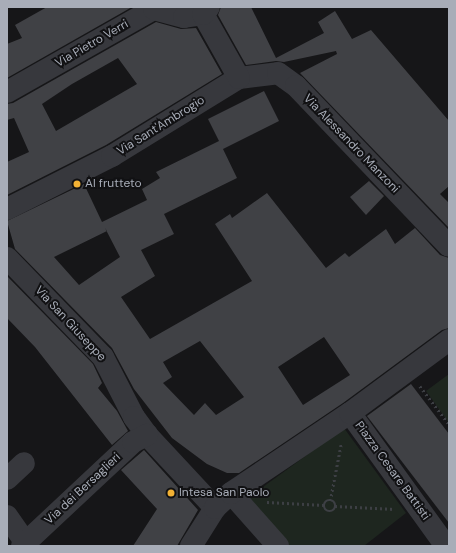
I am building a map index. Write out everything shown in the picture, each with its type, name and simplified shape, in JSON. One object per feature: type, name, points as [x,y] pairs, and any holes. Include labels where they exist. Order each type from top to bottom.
[{"type":"street","name":"Via Pietro Verri","points":[[7,92],[154,8],[184,17],[206,10]]},
{"type":"street","points":[[206,10],[239,78]]},
{"type":"street","name":"Via Alessandro Manzoni","points":[[239,78],[278,73],[296,86],[449,246]]},
{"type":"street","name":"Via Sant'Ambrogio","points":[[7,209],[112,156],[239,78]]},
{"type":"street","name":"Via San Giuseppe","points":[[7,258],[103,357],[134,417],[147,435],[215,508]]},
{"type":"street","points":[[350,413],[408,372],[449,340]]},
{"type":"street","name":"Piazza Cesare Battisti","points":[[191,546],[215,508],[234,497],[350,413],[446,546]]},
{"type":"street","name":"Via dei Bersaglieri","points":[[23,544],[133,442],[147,435]]},
{"type":"street","points":[[7,479],[24,463]]},
{"type":"street","points":[[234,497],[278,546]]},
{"type":"street","points":[[7,516],[23,544]]},
{"type":"path","points":[[408,372],[449,424]]},
{"type":"path","points":[[330,501],[341,443]]},
{"type":"path","points":[[234,497],[324,505]]},
{"type":"path","points":[[324,505],[327,501],[330,501]]},
{"type":"path","points":[[330,501],[335,506],[421,511]]},
{"type":"path","points":[[324,505],[326,510],[329,511],[334,509],[335,506]]},
{"type":"shaded area","points":[[449,374],[449,423],[426,391]]},
{"type":"shaded area","points":[[344,428],[406,513],[364,546],[283,546],[245,500]]},
{"type":"building","points":[[47,7],[132,7],[7,78],[7,44],[22,38],[15,25]]},
{"type":"building","points":[[221,7],[251,7],[276,58],[324,33],[318,22],[335,11],[352,39],[371,30],[449,121],[449,186],[440,194],[449,203],[449,228],[300,73],[337,54],[336,51],[284,62],[276,61],[246,65],[218,15]]},
{"type":"building","points":[[156,22],[181,29],[196,28],[222,74],[106,145],[7,195],[7,162],[29,152],[14,118],[7,120],[7,104],[13,103]],"holes":[[[118,58],[137,84],[56,131],[42,104],[72,84]]]},
{"type":"building","points":[[264,91],[279,121],[223,149],[237,178],[164,214],[174,234],[141,250],[155,276],[121,297],[150,339],[252,281],[215,224],[230,214],[232,218],[267,193],[326,268],[345,253],[349,257],[386,229],[395,244],[415,228],[440,255],[449,258],[449,328],[442,330],[343,403],[239,473],[227,473],[207,464],[172,438],[134,389],[112,348],[15,249],[7,221],[84,184],[102,222],[147,200],[142,189],[160,178],[156,172],[219,141],[208,119]],"holes":[[[107,231],[120,257],[79,285],[54,257]],[[324,337],[350,375],[303,405],[278,367]],[[200,341],[244,397],[216,415],[205,403],[194,415],[163,383],[172,377],[163,362]]]},
{"type":"building","points":[[369,181],[384,196],[366,215],[350,197]]},
{"type":"building","points":[[7,276],[93,364],[102,383],[98,388],[117,411],[128,431],[112,445],[35,347],[7,318]]},
{"type":"building","points":[[411,384],[449,434],[449,523],[367,416]]},
{"type":"building","points":[[144,450],[198,510],[177,546],[133,546],[157,509],[121,470]]},
{"type":"place","name":"Al frutteto","points":[[77,184]]},
{"type":"place","name":"Intesa San Paolo","points":[[171,493]]}]
